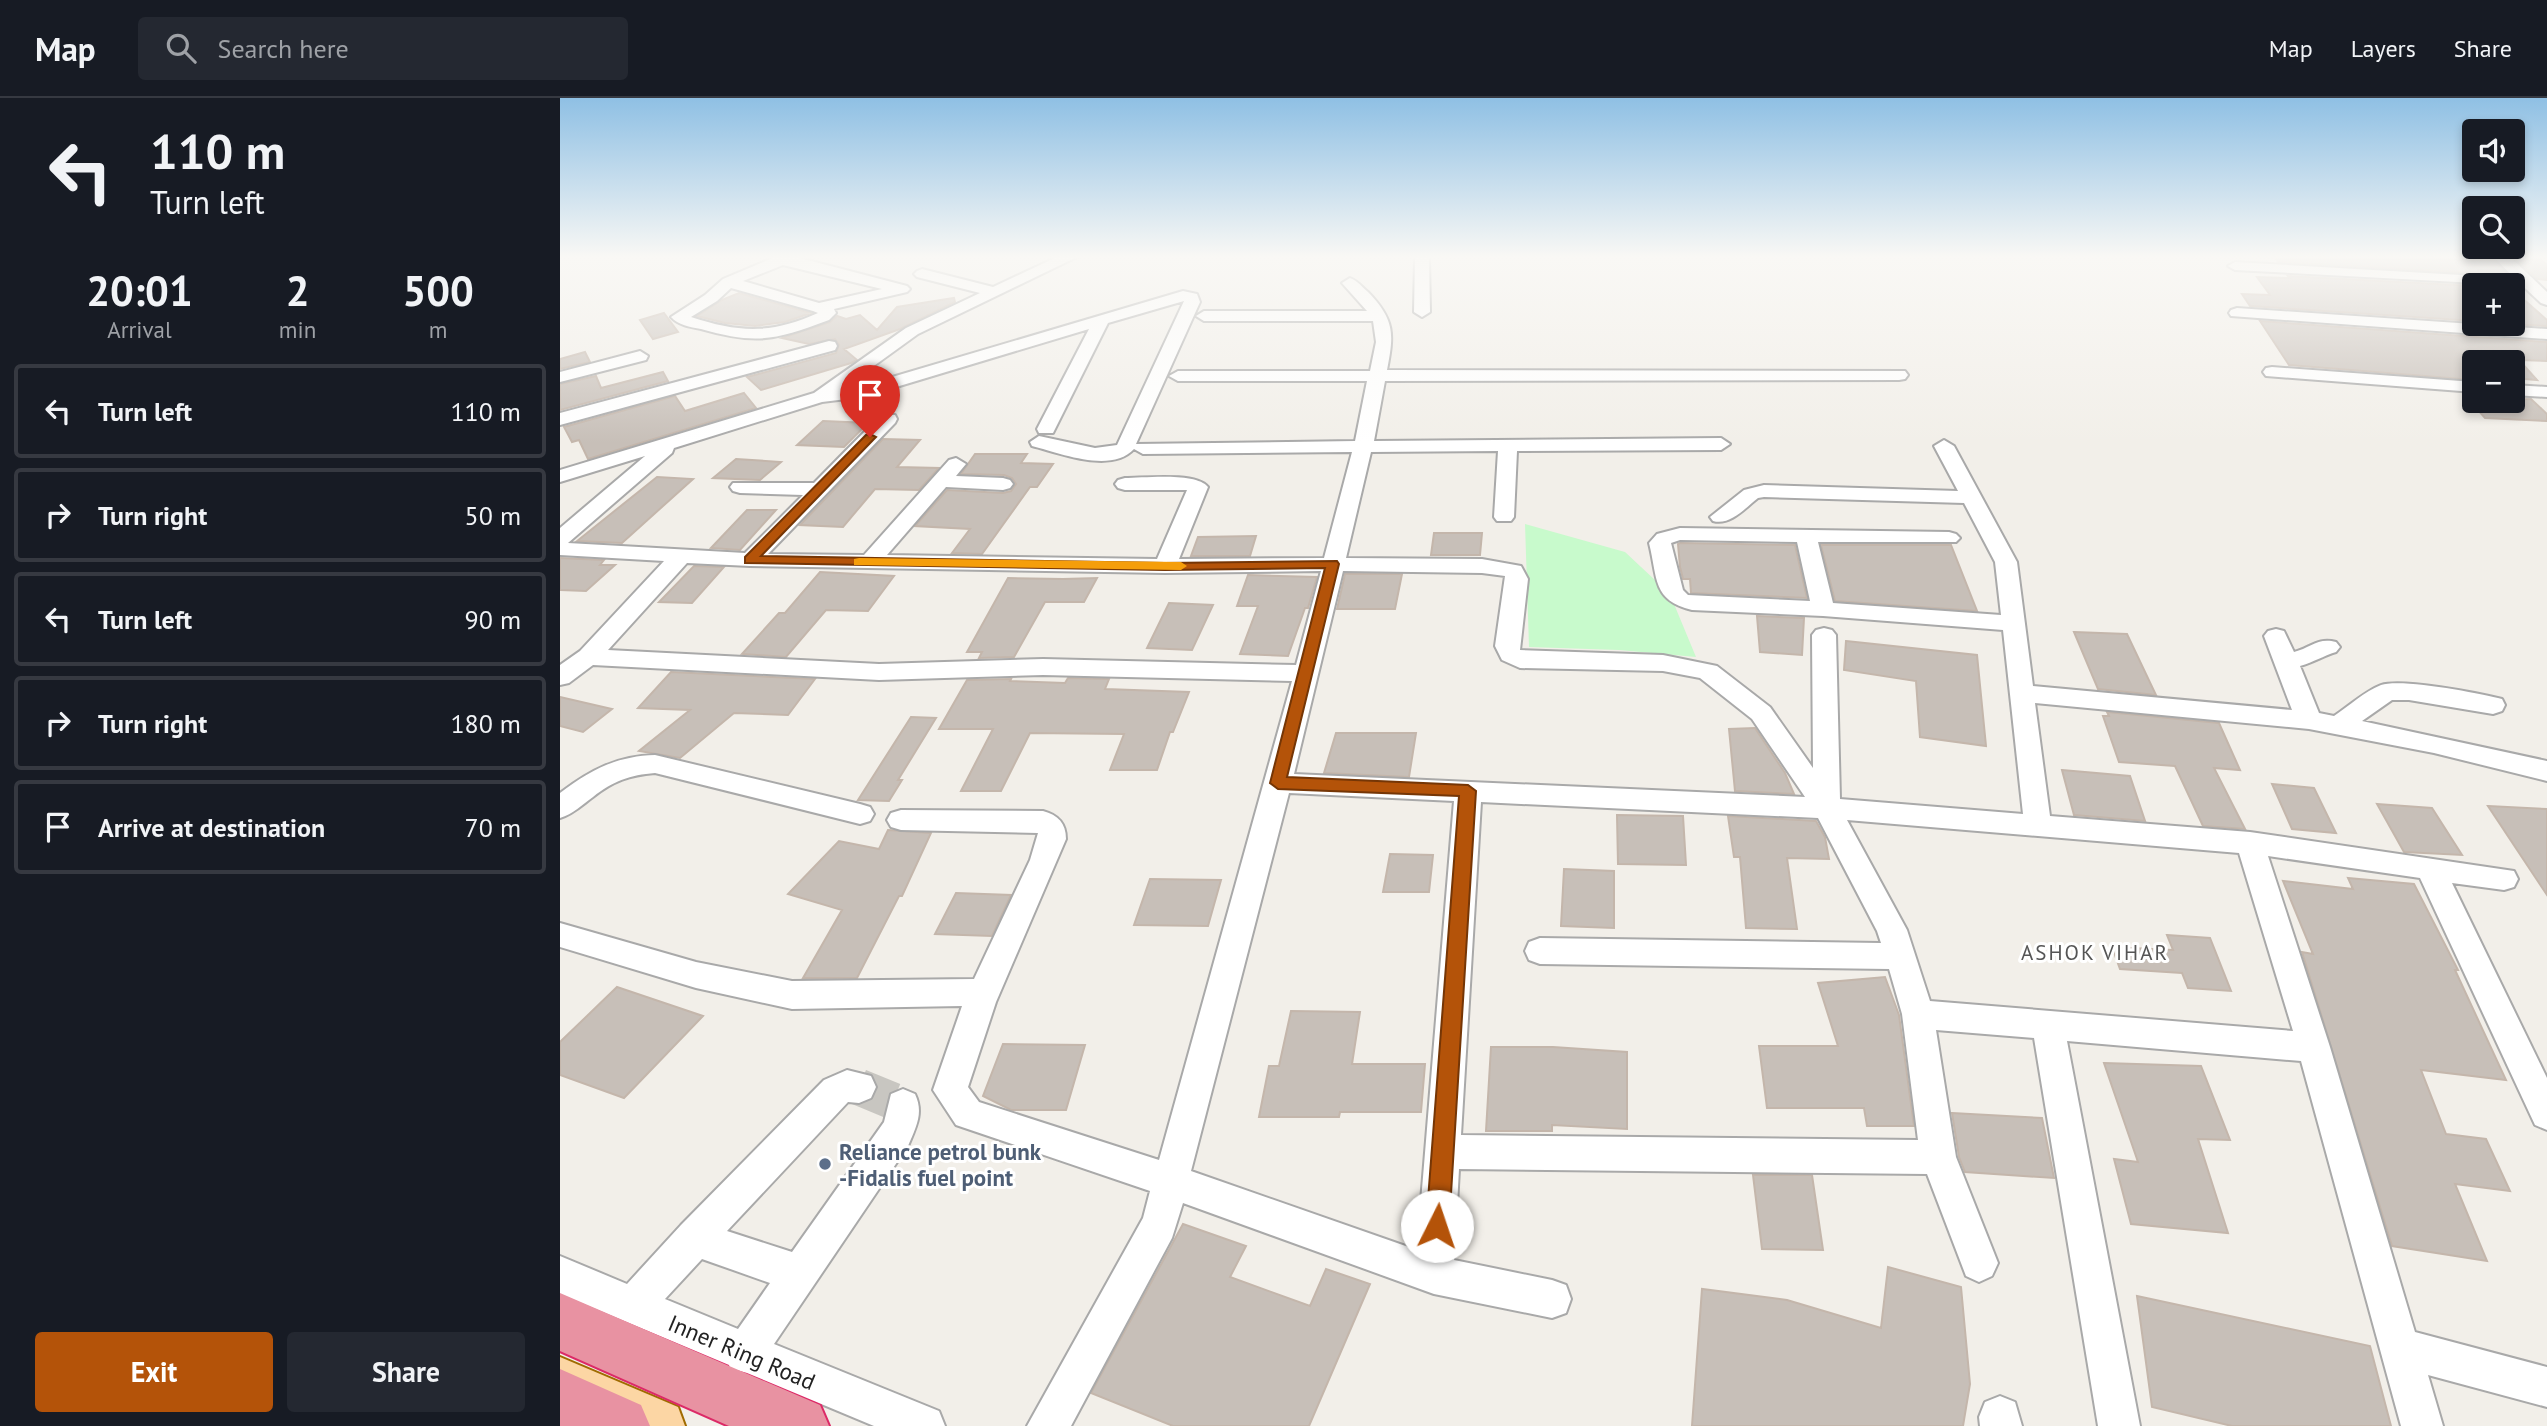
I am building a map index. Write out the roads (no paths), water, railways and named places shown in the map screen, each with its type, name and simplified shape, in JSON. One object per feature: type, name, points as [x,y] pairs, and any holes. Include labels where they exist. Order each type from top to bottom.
[{"type":"highway","points":[[560,1322],[799,1426]]},
{"type":"highway","points":[[560,1399],[620,1426]]},
{"type":"main road","points":[[560,1383],[659,1426]]},
{"type":"street","points":[[685,319],[743,337],[778,333],[813,319]]},
{"type":"street","points":[[820,397],[912,331],[937,319]]},
{"type":"street","points":[[560,476],[820,397],[857,393],[1108,319]]},
{"type":"street","points":[[1101,321],[1042,435],[1084,453],[1112,453],[1125,449],[1184,319]]},
{"type":"street","points":[[1048,1426],[1159,1225],[1278,783],[1363,447],[1384,342],[1383,324],[1379,319]]},
{"type":"street","points":[[2325,319],[2547,334]]},
{"type":"street","points":[[560,419],[829,346]]},
{"type":"street","points":[[560,377],[640,356]]},
{"type":"street","points":[[2272,372],[2462,386]]},
{"type":"street","points":[[1178,376],[1899,374]]},
{"type":"street","points":[[2525,391],[2547,392]]},
{"type":"street","points":[[750,560],[888,419]]},
{"type":"street","points":[[560,539],[674,441]]},
{"type":"street","points":[[1143,448],[1721,444]]},
{"type":"street","points":[[1504,517],[1508,446]]},
{"type":"street","points":[[1944,446],[2006,562],[2038,827]]},
{"type":"street","points":[[870,562],[956,464]]},
{"type":"street","points":[[942,481],[1003,484]]},
{"type":"street","points":[[1125,484],[1192,484],[1198,487],[1165,566]]},
{"type":"street","points":[[740,486],[817,489]]},
{"type":"street","points":[[1720,517],[1751,494],[1765,491],[1972,497]]},
{"type":"street","points":[[1949,538],[1672,535],[1664,538],[1660,544],[1672,593],[1680,600],[1692,603],[1823,609],[2013,623]]},
{"type":"street","points":[[1806,536],[1823,609]]},
{"type":"street","points":[[560,549],[750,560],[1165,566],[1482,566],[1513,571],[1517,579],[1507,646],[1510,655],[1520,660],[1664,663],[1707,672],[1761,713],[1827,808],[1892,930],[1918,1014],[1938,1157],[1979,1264]]},
{"type":"street","points":[[560,677],[588,657],[682,555]]},
{"type":"street","points":[[1824,635],[1827,808]]},
{"type":"street","points":[[2276,636],[2309,720]]},
{"type":"street","points":[[2286,662],[2312,655],[2317,649],[2328,648]]},
{"type":"street","points":[[588,657],[879,672],[1043,667],[1305,673]]},
{"type":"street","points":[[2338,726],[2387,692],[2409,692],[2493,705]]},
{"type":"street","points":[[2023,693],[2309,720],[2434,744],[2547,771]]},
{"type":"street","points":[[560,808],[605,773],[631,764],[655,764],[860,814]]},
{"type":"street","points":[[1278,783],[1827,808],[2250,843],[2504,879]]},
{"type":"street","points":[[1434,1275],[1468,791]]},
{"type":"street","points":[[901,820],[1043,821],[1052,829],[1052,839],[1044,860],[982,992],[962,1044],[950,1090],[968,1114],[1171,1181],[1434,1275],[1552,1299]]},
{"type":"street","points":[[2250,843],[2314,1047],[2422,1426]]},
{"type":"street","points":[[2430,868],[2547,1114]]},
{"type":"street","points":[[560,935],[696,975],[792,995],[982,992]]},
{"type":"street","points":[[1540,951],[1900,956]]},
{"type":"street","points":[[1918,1014],[2314,1047]]},
{"type":"street","points":[[2048,1026],[2119,1426]]},
{"type":"street","points":[[633,1306],[694,1238],[836,1091],[847,1086],[859,1087]]},
{"type":"street","points":[[744,1354],[896,1134],[902,1121],[903,1105]]},
{"type":"street","points":[[1443,1152],[1938,1157]]},
{"type":"street","points":[[694,1238],[798,1273]]},
{"type":"street","name":"Inner Ring Road","points":[[560,1275],[744,1354],[924,1426]]},
{"type":"street","points":[[2399,1348],[2547,1387]]},
{"type":"tunnel","points":[[859,1087],[903,1105]]},
{"type":"place","name":"Reliance petrol bunk -Fidalis fuel point","points":[[825,1164]]},
{"type":"district","name":"ASHOK VIHAR","points":[[2095,952]]}]
